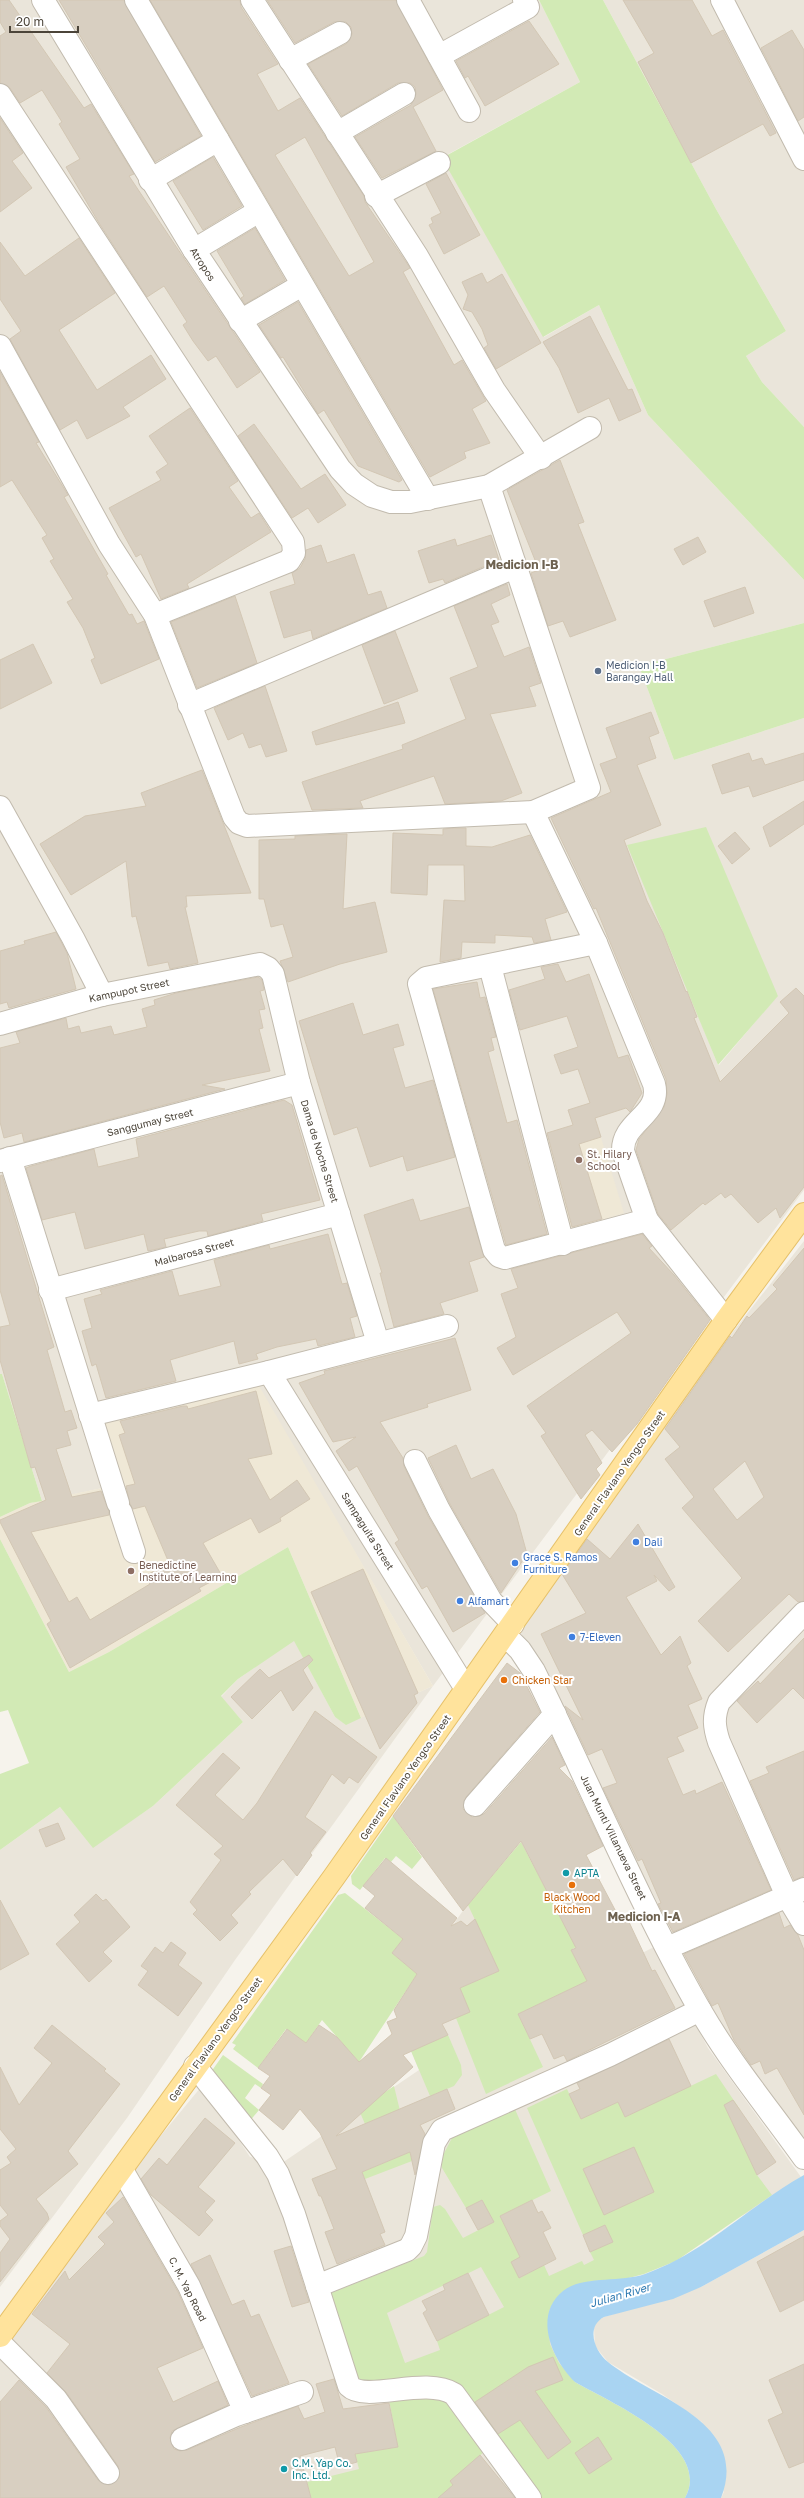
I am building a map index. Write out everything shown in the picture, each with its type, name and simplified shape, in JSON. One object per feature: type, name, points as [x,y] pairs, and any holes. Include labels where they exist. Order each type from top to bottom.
[{"type":"main road","name":"General Flaviano Yengco Street","points":[[0,2336],[334,1877],[726,1320],[804,1214]]},
{"type":"street","name":"Atropos","points":[[43,0],[150,180],[194,250],[340,469],[354,484],[372,496],[391,502],[410,502],[489,486],[541,458],[590,428]]},
{"type":"street","points":[[136,0],[428,499]]},
{"type":"street","points":[[252,0],[376,196],[417,256],[494,390],[541,458]]},
{"type":"street","points":[[408,0],[469,111]]},
{"type":"street","points":[[438,56],[528,7],[524,0]]},
{"type":"street","points":[[722,0],[804,159]]},
{"type":"street","points":[[290,60],[340,33]]},
{"type":"street","points":[[337,133],[404,94]]},
{"type":"street","points":[[0,95],[293,542],[294,553],[289,561],[155,615]]},
{"type":"street","points":[[150,180],[218,140]]},
{"type":"street","points":[[376,196],[439,163]]},
{"type":"street","points":[[194,250],[259,210]]},
{"type":"street","points":[[240,321],[302,285]]},
{"type":"street","points":[[0,346],[109,544],[155,615],[234,817],[239,823],[247,826],[533,812],[589,788],[489,486]]},
{"type":"street","points":[[189,705],[515,567]]},
{"type":"street","points":[[0,808],[73,938],[102,995]]},
{"type":"street","points":[[533,812],[596,943],[657,1094],[654,1103],[626,1135],[623,1142],[623,1151],[647,1220],[726,1320]]},
{"type":"street","points":[[596,943],[426,978],[420,984],[494,1250],[498,1256],[505,1258],[563,1244],[647,1220]]},
{"type":"street","name":"Kampupot Street","points":[[0,1024],[102,995],[260,964]]},
{"type":"street","name":"Dama de Noche Street","points":[[260,964],[268,968],[273,974],[299,1083],[378,1343]]},
{"type":"street","points":[[490,966],[563,1244]]},
{"type":"street","name":"Sanggumay Street","points":[[5,1159],[299,1083]]},
{"type":"street","points":[[5,1159],[50,1290],[134,1552]]},
{"type":"street","name":"Malbarosa Street","points":[[50,1290],[339,1214]]},
{"type":"street","points":[[90,1416],[447,1326]]},
{"type":"street","name":"Sampaguita Street","points":[[269,1372],[466,1689]]},
{"type":"street","name":"Juan Munti Villanueva Street","points":[[415,1461],[439,1510],[491,1601],[526,1658],[555,1714],[667,1948],[700,2010],[716,2036],[804,2158]]},
{"type":"street","points":[[804,1613],[719,1702],[714,1714],[714,1728],[719,1742],[796,1893],[804,1924]]},
{"type":"street","points":[[475,1805],[555,1714]]},
{"type":"street","points":[[667,1948],[796,1893]]},
{"type":"street","points":[[317,2286],[407,2250],[412,2246],[434,2143],[442,2130],[610,2056],[700,2010]]},
{"type":"street","points":[[195,2066],[267,2156],[278,2174],[294,2214],[347,2382],[353,2389],[363,2392],[437,2386],[454,2394],[530,2498]]},
{"type":"street","name":"C. M. Yap Road","points":[[122,2170],[191,2291],[245,2412]]},
{"type":"street","points":[[0,2342],[68,2413],[108,2473]]},
{"type":"street","points":[[182,2439],[245,2412],[302,2392]]},
{"type":"shaded area","points":[[0,0],[539,0],[580,82],[443,157],[544,337],[599,305],[648,415],[804,580],[804,623],[639,666],[674,760],[804,718],[804,1190],[433,1686],[294,1448],[105,1423],[121,1484],[42,1501],[2,1374],[0,1374]],"holes":[[[675,958],[778,995],[718,1065]]]},
{"type":"shaded area","points":[[603,0],[804,0],[804,427],[762,382],[746,356],[786,331],[716,209]]},
{"type":"shaded area","name":"St. Hilary School","points":[[595,1118],[624,1213],[571,1230],[541,1135]]},
{"type":"shaded area","points":[[804,1241],[804,2150],[709,2017],[520,1631],[525,1612],[732,1333]]},
{"type":"shaded area","name":"Benedictine Institute of Learning","points":[[259,1386],[433,1686],[361,1718],[288,1547],[109,1652],[69,1672],[0,1539],[0,1517],[30,1503],[121,1484],[105,1423]]},
{"type":"shaded area","points":[[294,1640],[335,1717],[346,1724],[433,1686],[235,1960],[127,2118],[0,2287],[0,1850],[60,1807],[93,1847],[153,1806],[243,1722],[221,1697],[238,1679]]},
{"type":"shaded area","points":[[521,1842],[565,1926],[571,1950],[587,1981],[654,1947],[708,2048],[801,2177],[747,2213],[604,2281],[575,2382],[685,2498],[0,2498],[0,2344],[26,2299],[201,2087],[205,2088],[250,2157],[282,2163],[419,2070],[394,2010],[462,1912]]},
{"type":"shaded area","points":[[804,2230],[804,2498],[721,2498],[724,2492],[702,2422],[662,2394],[608,2362],[595,2346],[594,2328],[597,2321],[604,2317],[701,2287]]},
{"type":"green space","points":[[539,0],[603,0],[716,209],[786,331],[746,356],[762,382],[804,427],[804,580],[648,415],[599,305],[543,337],[442,158],[580,82]]},
{"type":"green space","points":[[804,623],[804,718],[674,760],[639,666]]},
{"type":"green space","points":[[706,827],[778,996],[718,1065],[627,845]]},
{"type":"green space","points":[[0,1374],[2,1374],[42,1501],[30,1503],[0,1517]]},
{"type":"green space","points":[[0,1539],[69,1672],[109,1652],[288,1547],[361,1718],[346,1725],[335,1717],[294,1641],[238,1679],[221,1696],[243,1722],[153,1806],[93,1848],[60,1807],[0,1850],[0,1774],[29,1763],[8,1710],[0,1712]]},
{"type":"green space","points":[[393,1816],[422,1857],[412,1869],[396,1856],[391,1862],[385,1858],[360,1890],[352,1884],[351,1876]]},
{"type":"green space","points":[[521,1842],[576,1947],[571,1950],[587,1981],[518,2014],[543,2067],[486,2094],[456,2018],[460,1988],[499,1971],[468,1905]]},
{"type":"green space","points":[[345,1893],[403,1939],[392,1953],[417,1974],[359,2062],[322,2020],[306,2043],[286,2029],[258,2068],[233,2049],[236,2045],[232,2043],[338,1895]]},
{"type":"green space","points":[[448,2035],[461,2065],[462,2075],[454,2086],[430,2096],[411,2051]]},
{"type":"green space","points":[[223,2055],[263,2084],[261,2088],[255,2084],[245,2098],[259,2110],[249,2122],[211,2072]]},
{"type":"green space","points":[[716,2074],[741,2111],[731,2119],[757,2175],[772,2195],[676,2261],[644,2274],[621,2280],[591,2281],[562,2292],[549,2311],[550,2344],[559,2363],[575,2382],[611,2401],[654,2428],[672,2444],[685,2461],[690,2479],[685,2498],[539,2498],[447,2380],[426,2376],[362,2382],[356,2380],[331,2293],[424,2256],[427,2252],[433,2207],[440,2205],[445,2209],[463,2238],[494,2222],[482,2200],[466,2208],[442,2168],[441,2159],[453,2136],[514,2107],[551,2191],[500,2216],[520,2257],[520,2278],[544,2265],[549,2276],[582,2261],[584,2265],[594,2260],[590,2252],[612,2242],[605,2226],[583,2235],[527,2108],[567,2089],[581,2119],[618,2102],[625,2117]],"holes":[[[481,2267],[504,2307],[437,2341],[440,2350],[405,2363],[387,2313]]]},
{"type":"green space","points":[[394,2086],[412,2161],[365,2179],[362,2172],[398,2157],[381,2117],[365,2124],[359,2110]]},
{"type":"green space","points":[[429,2397],[449,2403],[485,2451],[450,2481],[453,2485],[441,2496],[443,2498],[311,2498],[307,2482],[359,2469],[355,2454],[398,2447],[389,2400]]},
{"type":"water","name":"Julian River","points":[[804,2175],[804,2230],[701,2287],[673,2299],[604,2317],[598,2321],[595,2327],[593,2333],[594,2340],[603,2358],[627,2375],[692,2415],[710,2431],[722,2449],[727,2472],[721,2498],[685,2498],[690,2479],[685,2461],[672,2444],[654,2428],[611,2401],[575,2382],[559,2362],[553,2351],[547,2325],[549,2313],[554,2301],[563,2291],[571,2286],[591,2281],[635,2277],[667,2265],[707,2242],[784,2187]]},
{"type":"building","points":[[0,0],[9,0],[84,108],[91,104],[134,174],[129,176],[260,372],[237,388],[216,356],[208,361],[193,341],[183,325],[187,322],[164,286],[147,297],[99,223],[66,167],[80,159],[59,124],[62,122],[42,90],[20,103],[10,88],[0,83],[0,36],[6,32],[0,22]]},
{"type":"building","points":[[59,0],[124,0],[201,136],[155,162]]},
{"type":"building","points":[[150,0],[240,0],[241,7],[278,64],[257,74],[278,111],[300,98],[364,196],[365,202],[410,268],[403,272],[454,365],[462,360],[486,401],[472,409],[490,443],[464,452],[466,458],[430,477]],"holes":[[[305,137],[374,262],[349,276],[275,155]]]},
{"type":"building","points":[[267,0],[396,0],[443,90],[413,107],[436,151],[382,178],[355,137],[411,105],[416,94],[415,87],[410,83],[398,83],[342,116],[308,64],[346,44],[352,34],[351,27],[346,22],[334,22],[295,43]]},
{"type":"building","points":[[623,0],[692,0],[712,36],[723,30],[776,133],[770,136],[763,124],[691,163],[638,62],[654,53]]},
{"type":"building","points":[[529,21],[559,64],[485,106],[468,76],[465,78],[456,61]]},
{"type":"building","points":[[792,30],[804,50],[804,117],[798,121],[761,48]]},
{"type":"building","points":[[0,118],[23,153],[12,161],[32,188],[0,212]]},
{"type":"building","points":[[213,157],[242,206],[203,230],[173,181]]},
{"type":"building","points":[[446,173],[480,235],[444,254],[429,225],[433,223],[431,218],[441,213],[426,184]]},
{"type":"building","points":[[255,228],[285,280],[245,304],[241,298],[244,296],[217,251]]},
{"type":"building","points":[[79,238],[115,293],[59,330],[97,390],[151,355],[166,379],[123,407],[130,416],[87,439],[77,420],[60,430],[10,339],[21,331],[0,299],[0,242],[25,276]]},
{"type":"building","points":[[482,273],[487,283],[502,274],[541,343],[496,369],[484,348],[488,345],[482,329],[472,312],[463,309],[468,295],[462,282]]},
{"type":"building","points":[[298,302],[402,480],[399,482],[358,466],[324,410],[318,414],[283,357],[281,358],[259,325]]},
{"type":"building","points":[[590,316],[628,390],[632,389],[641,411],[619,421],[609,398],[578,413],[559,368],[543,342]]},
{"type":"building","points":[[0,372],[39,442],[36,443],[68,495],[64,497],[108,574],[106,575],[129,615],[132,614],[137,624],[144,621],[159,659],[101,684],[91,660],[95,658],[83,628],[67,602],[73,599],[50,561],[54,559],[42,538],[47,535],[12,480],[0,487]]},
{"type":"building","points":[[190,408],[238,481],[229,487],[251,518],[259,513],[271,532],[187,584],[189,588],[161,599],[141,554],[136,557],[109,508],[161,480],[156,472],[168,464],[149,436]]},
{"type":"building","points":[[254,424],[301,489],[325,474],[346,505],[318,523],[308,508],[292,518],[238,436]]},
{"type":"building","points":[[560,460],[584,522],[578,524],[616,620],[570,637],[563,621],[548,626],[531,573],[539,570],[507,490]]},
{"type":"building","points":[[491,535],[499,560],[445,583],[443,579],[429,583],[418,551],[455,539],[457,546]]},
{"type":"building","points":[[698,537],[706,552],[683,565],[674,549]]},
{"type":"building","points":[[321,545],[327,563],[354,554],[368,595],[381,591],[387,608],[313,639],[311,630],[284,638],[270,592],[295,584],[292,573],[300,568],[305,559],[306,550]]},
{"type":"building","points":[[507,584],[510,595],[491,604],[499,622],[491,625],[504,657],[529,647],[541,683],[529,687],[536,706],[490,714],[522,793],[501,801],[445,804],[434,776],[360,801],[363,808],[312,810],[302,782],[403,749],[402,745],[466,719],[450,678],[478,667],[454,606]]},
{"type":"building","points":[[745,587],[754,613],[714,627],[704,601]]},
{"type":"building","points":[[235,596],[257,663],[197,688],[171,622]]},
{"type":"building","points":[[395,631],[418,691],[384,704],[362,645]]},
{"type":"building","points":[[33,644],[52,683],[0,709],[0,660]]},
{"type":"building","points":[[265,686],[287,751],[266,757],[261,744],[249,748],[243,733],[228,740],[214,708]]},
{"type":"building","points":[[398,702],[405,723],[316,745],[312,732]]},
{"type":"building","points":[[651,712],[659,733],[649,737],[656,758],[637,765],[661,825],[624,840],[647,901],[663,933],[686,992],[687,991],[697,1017],[694,1018],[720,1082],[789,1013],[780,1002],[796,988],[804,996],[804,1187],[780,1218],[776,1208],[758,1223],[731,1194],[725,1198],[721,1193],[705,1205],[703,1203],[671,1230],[658,1214],[636,1150],[639,1139],[664,1107],[667,1094],[666,1079],[596,908],[594,909],[551,818],[611,792],[600,764],[617,758],[606,728]]},
{"type":"building","points":[[749,753],[752,761],[762,758],[765,765],[804,753],[804,780],[753,797],[749,786],[722,794],[712,765]]},
{"type":"building","points":[[202,770],[251,893],[186,896],[187,907],[185,907],[198,963],[170,969],[168,962],[148,966],[136,916],[132,917],[126,861],[71,895],[40,844],[85,816],[146,806],[141,793]]},
{"type":"building","points":[[804,801],[804,824],[770,847],[763,827]]},
{"type":"building","points":[[466,828],[466,846],[492,847],[530,835],[567,912],[545,919],[551,940],[534,943],[532,937],[495,935],[495,943],[462,942],[461,958],[440,962],[444,900],[465,901],[464,865],[428,865],[427,895],[391,893],[393,833],[443,835],[443,829]]},
{"type":"building","points":[[735,832],[750,849],[732,864],[718,846]]},
{"type":"building","points":[[347,834],[343,909],[375,902],[387,952],[340,964],[288,982],[280,961],[293,957],[283,924],[271,927],[264,899],[259,899],[259,840],[295,839],[295,836]]},
{"type":"building","points":[[56,932],[67,953],[76,989],[9,1008],[7,1002],[0,1004],[0,951],[25,944],[24,941]]},
{"type":"building","points":[[558,964],[566,982],[589,974],[618,1058],[628,1055],[642,1093],[630,1112],[626,1108],[595,1118],[601,1137],[579,1144],[602,1219],[572,1227],[547,1133],[573,1125],[568,1110],[590,1103],[578,1069],[561,1074],[554,1055],[578,1047],[567,1016],[520,1030],[509,990],[545,979],[541,967]]},
{"type":"building","points":[[258,977],[262,980],[264,990],[260,991],[265,1009],[259,1010],[263,1028],[259,1029],[270,1071],[202,1085],[225,1089],[24,1142],[22,1133],[4,1138],[0,1122],[0,1048],[20,1043],[16,1032],[66,1018],[68,1029],[79,1026],[81,1033],[111,1026],[114,1035],[147,1027],[142,1009],[155,1005],[154,1000],[176,993]]},
{"type":"building","points":[[477,982],[480,998],[485,997],[496,1037],[491,1038],[494,1050],[488,1052],[507,1123],[517,1120],[547,1234],[506,1245],[433,989]]},
{"type":"building","points":[[353,1003],[363,1035],[398,1024],[404,1045],[393,1048],[405,1088],[433,1080],[455,1157],[407,1171],[403,1156],[370,1167],[357,1127],[334,1135],[299,1021]]},
{"type":"building","points":[[284,1100],[292,1105],[320,1200],[261,1214],[263,1221],[208,1236],[207,1231],[199,1231],[164,1239],[166,1247],[148,1251],[144,1234],[85,1249],[75,1212],[42,1220],[26,1168],[94,1149],[98,1167],[139,1157],[136,1139]]},
{"type":"building","points":[[2,1175],[54,1347],[47,1350],[65,1412],[71,1410],[77,1428],[67,1431],[71,1445],[56,1449],[72,1497],[101,1491],[109,1511],[109,1515],[31,1532],[69,1602],[77,1597],[90,1620],[150,1584],[145,1576],[169,1563],[145,1506],[133,1509],[130,1504],[126,1486],[135,1484],[119,1435],[125,1433],[120,1421],[183,1406],[187,1406],[188,1409],[256,1391],[272,1454],[248,1459],[270,1500],[297,1480],[310,1499],[280,1518],[281,1521],[259,1533],[251,1518],[203,1543],[222,1576],[199,1588],[201,1591],[70,1668],[47,1624],[51,1621],[0,1522],[0,1520],[46,1500],[35,1467],[31,1468],[0,1360],[0,1327],[10,1325],[0,1290],[0,1176]]},
{"type":"building","points":[[413,1199],[420,1221],[469,1207],[484,1257],[469,1262],[478,1291],[440,1303],[444,1314],[394,1327],[380,1273],[382,1273],[364,1215]]},
{"type":"building","points":[[328,1234],[342,1284],[347,1283],[357,1316],[350,1318],[355,1337],[318,1346],[316,1339],[277,1347],[256,1354],[258,1359],[239,1364],[234,1341],[170,1360],[176,1381],[106,1398],[96,1364],[92,1366],[82,1331],[92,1328],[84,1299],[102,1294],[100,1290],[172,1271],[179,1296],[221,1286],[214,1260],[269,1245],[270,1249]]},
{"type":"building","points":[[642,1234],[652,1246],[649,1248],[674,1275],[710,1320],[637,1424],[612,1452],[592,1430],[585,1435],[602,1463],[596,1469],[600,1475],[581,1499],[541,1436],[546,1433],[527,1406],[631,1333],[617,1312],[513,1375],[497,1348],[516,1337],[501,1294],[518,1288],[511,1269]]},
{"type":"building","points":[[804,1248],[804,1601],[798,1602],[789,1594],[728,1652],[698,1621],[742,1578],[682,1508],[694,1497],[665,1459],[680,1447],[665,1429],[730,1336],[732,1338],[747,1316],[749,1318],[777,1289],[773,1285]],"holes":[[[745,1461],[764,1497],[737,1520],[713,1489]]]},
{"type":"building","points":[[455,1338],[471,1390],[427,1404],[428,1407],[380,1422],[403,1458],[404,1466],[428,1516],[485,1613],[453,1632],[427,1586],[422,1589],[395,1543],[399,1540],[357,1466],[349,1471],[336,1451],[356,1437],[333,1442],[299,1383],[325,1374],[324,1371]]},
{"type":"building","points":[[456,1445],[471,1479],[493,1469],[516,1514],[527,1554],[501,1593],[450,1504],[428,1458]]},
{"type":"building","points":[[638,1524],[675,1587],[669,1591],[654,1575],[657,1581],[626,1597],[661,1655],[680,1636],[691,1663],[687,1666],[702,1699],[688,1705],[698,1728],[677,1737],[684,1751],[667,1758],[683,1795],[695,1790],[696,1794],[722,1782],[771,1890],[673,1932],[658,1904],[661,1903],[642,1859],[638,1861],[603,1788],[617,1783],[602,1749],[588,1755],[565,1706],[583,1720],[541,1634],[586,1613],[562,1574],[587,1539],[610,1559]]},
{"type":"building","points":[[363,1569],[418,1693],[414,1695],[417,1703],[380,1749],[311,1592]]},
{"type":"building","points":[[804,1638],[804,1699],[793,1688],[757,1723],[737,1701],[758,1681],[760,1684]]},
{"type":"building","points":[[309,1655],[313,1660],[303,1670],[313,1688],[293,1711],[281,1690],[252,1719],[231,1697],[260,1669],[269,1678]]},
{"type":"building","points":[[507,1663],[520,1673],[540,1712],[466,1797],[463,1809],[472,1817],[484,1814],[552,1737],[565,1765],[559,1768],[572,1781],[603,1846],[586,1855],[622,1923],[628,1920],[652,1971],[655,1970],[675,2008],[567,2061],[564,2055],[554,2059],[542,2034],[530,2039],[518,2014],[587,1981],[571,1950],[576,1948],[521,1841],[463,1911],[393,1816]]},
{"type":"building","points":[[315,1711],[377,1757],[358,1783],[349,1777],[344,1784],[332,1774],[305,1817],[326,1832],[310,1853],[312,1855],[297,1876],[283,1859],[249,1892],[251,1894],[231,1915],[238,1923],[220,1941],[193,1914],[197,1910],[190,1902],[221,1860],[214,1854],[223,1846],[176,1805],[223,1753],[240,1768],[215,1795],[243,1820],[257,1803]]},
{"type":"building","points":[[804,1751],[804,1876],[794,1880],[750,1781],[769,1773],[766,1767]]},
{"type":"building","points":[[58,1823],[65,1839],[46,1847],[39,1830]]},
{"type":"building","points":[[386,1858],[457,1918],[451,1926],[461,1921],[467,1926],[475,1919],[499,1971],[460,1988],[470,2012],[442,2024],[448,2035],[403,2055],[413,2067],[336,2136],[447,2089],[455,2109],[420,2125],[425,2134],[415,2175],[410,2152],[362,2172],[385,2232],[380,2234],[385,2245],[337,2264],[325,2232],[334,2229],[321,2196],[319,2196],[312,2179],[337,2169],[320,2133],[300,2109],[283,2130],[259,2110],[271,2095],[261,2088],[270,2076],[258,2068],[287,2029],[306,2043],[319,2025],[337,2037],[359,2062],[392,2034],[387,2022],[397,2018],[394,2010],[417,1974],[392,1953],[403,1939],[365,1908],[375,1896],[363,1886]]},
{"type":"building","points":[[96,1894],[103,1901],[106,1899],[130,1927],[103,1952],[112,1961],[89,1982],[56,1944],[80,1922],[74,1915]]},
{"type":"building","points":[[0,1900],[29,1954],[0,1970]]},
{"type":"building","points":[[779,1913],[784,1928],[790,1925],[798,1935],[804,1950],[804,2115],[777,2068],[765,2074],[760,2061],[751,2065],[734,2040],[718,2003],[712,2006],[684,1954]]},
{"type":"building","points":[[171,1942],[186,1953],[178,1965],[202,1983],[178,2016],[138,1985],[148,1971],[141,1966],[155,1947],[163,1953]]},
{"type":"building","points":[[52,2025],[106,2069],[104,2071],[120,2084],[68,2151],[78,2164],[36,2199],[47,2213],[49,2219],[0,2282],[0,2253],[10,2239],[0,2226],[0,2221],[8,2215],[0,2205],[0,2170],[11,2163],[7,2157],[16,2149],[0,2129],[0,2067],[19,2105],[52,2063],[34,2048]]},
{"type":"building","points":[[669,2039],[691,2086],[625,2117],[618,2102],[581,2119],[569,2094],[580,2089],[577,2083]]},
{"type":"building","points":[[733,2100],[776,2162],[757,2175],[724,2105]]},
{"type":"building","points":[[205,2118],[235,2143],[198,2187],[215,2201],[205,2212],[213,2220],[199,2236],[151,2195],[141,2179],[159,2158],[167,2165]]},
{"type":"building","points":[[634,2147],[654,2192],[604,2215],[583,2169]]},
{"type":"building","points":[[123,2197],[178,2292],[203,2348],[157,2368],[173,2402],[218,2381],[228,2405],[172,2431],[170,2438],[174,2449],[180,2451],[187,2450],[241,2427],[298,2406],[304,2419],[325,2412],[316,2384],[334,2379],[343,2409],[389,2403],[398,2447],[355,2454],[357,2462],[340,2467],[335,2447],[300,2456],[311,2498],[0,2498],[0,2402],[19,2380],[46,2407],[98,2480],[109,2485],[119,2478],[118,2466],[66,2392],[47,2373],[70,2344],[32,2314],[65,2271],[69,2280],[105,2244],[98,2237],[114,2222],[106,2213]]},
{"type":"building","points":[[482,2200],[494,2222],[478,2230],[466,2208]]},
{"type":"building","points":[[532,2200],[538,2213],[542,2211],[551,2228],[543,2232],[556,2259],[519,2278],[511,2262],[520,2257],[500,2216]]},
{"type":"building","points":[[605,2225],[613,2242],[590,2252],[583,2235]]},
{"type":"building","points":[[804,2236],[804,2300],[780,2312],[757,2262]]},
{"type":"building","points":[[291,2246],[309,2302],[292,2307],[274,2251]]},
{"type":"building","points":[[210,2255],[232,2305],[244,2300],[251,2317],[259,2314],[289,2383],[252,2396],[191,2264]]},
{"type":"building","points":[[468,2273],[489,2315],[437,2341],[423,2313],[427,2310],[422,2301],[445,2290],[443,2285]]},
{"type":"building","points":[[553,2357],[563,2380],[535,2391],[571,2442],[548,2459],[520,2420],[498,2434],[475,2402],[528,2367]]},
{"type":"building","points":[[804,2364],[804,2462],[789,2468],[768,2420],[783,2413],[769,2380]]},
{"type":"building","points":[[598,2437],[612,2459],[589,2474],[575,2453]]},
{"type":"building","points":[[480,2455],[515,2498],[438,2498],[453,2485],[450,2481]]},
{"type":"place","name":"Medicion I-B Barangay Hall","points":[[598,671]]},
{"type":"place","name":"St. Hilary School","points":[[579,1160]]},
{"type":"place","name":"Dali","points":[[636,1542]]},
{"type":"place","name":"Grace S. Ramos Furniture","points":[[515,1563]]},
{"type":"place","name":"Benedictine Institute of Learning","points":[[131,1571]]},
{"type":"place","name":"Alfamart","points":[[460,1601]]},
{"type":"place","name":"7-Eleven","points":[[572,1637]]},
{"type":"place","name":"Chicken Star","points":[[504,1680]]},
{"type":"place","name":"APTA","points":[[566,1873]]},
{"type":"place","name":"Black Wood Kitchen","points":[[572,1885]]},
{"type":"place","name":"C.M. Yap Co. Inc. Ltd.","points":[[284,2469]]},
{"type":"district","name":"Medicion I-B","points":[[522,565]]},
{"type":"district","name":"Medicion I-A","points":[[644,1917]]}]
